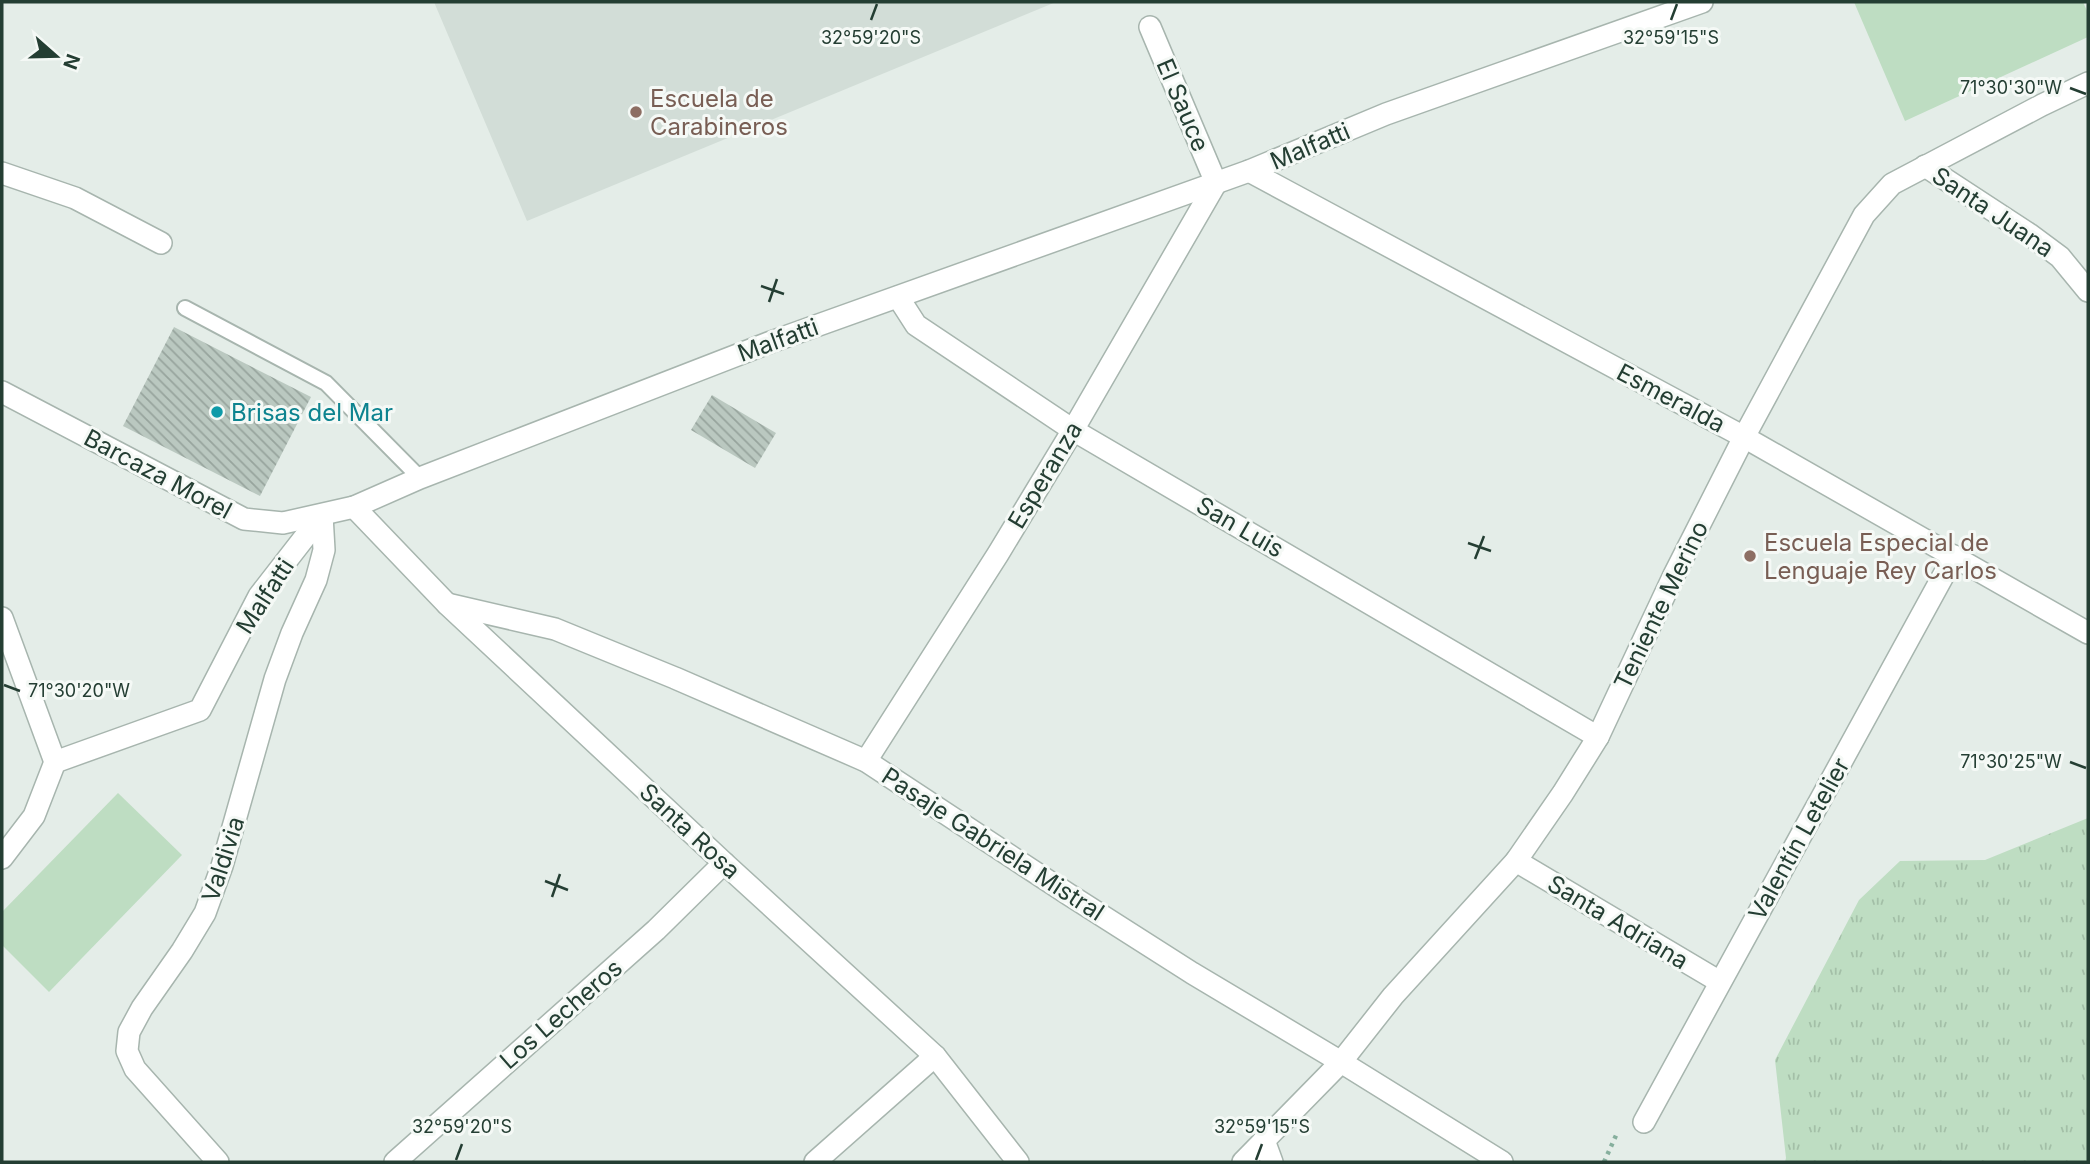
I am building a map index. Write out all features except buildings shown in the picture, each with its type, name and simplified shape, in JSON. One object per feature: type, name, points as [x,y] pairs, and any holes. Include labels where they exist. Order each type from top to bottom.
[{"type":"street","name":"Malfatti","points":[[55,762],[201,710],[259,596],[322,515],[354,507],[420,478],[771,342],[1249,171],[1386,114],[1702,2]]},
{"type":"street","name":"El Sauce","points":[[1150,27],[1216,183]]},
{"type":"street","name":"Teniente Merino","points":[[1243,1162],[1341,1062],[1393,996],[1516,861],[1563,793],[1598,737],[1673,577],[1744,437],[1864,215],[1892,184],[2088,83]]},
{"type":"street","name":"Santa Juana","points":[[1925,166],[2060,257],[2088,291]]},
{"type":"street","name":"Esmeralda","points":[[1249,171],[1744,437],[2088,633]]},
{"type":"street","points":[[2,173],[75,198],[161,243]]},
{"type":"street","name":"Esperanza","points":[[866,761],[998,554],[1216,183]]},
{"type":"street","name":"San Luis","points":[[898,297],[916,325],[1073,430],[1598,737]]},
{"type":"street","name":"Barcaza Morel","points":[[2,392],[244,519],[283,523],[322,515]]},
{"type":"street","name":"Santa Rosa","points":[[354,507],[447,604],[724,863],[936,1056],[1018,1162]]},
{"type":"street","name":"Valdivia","points":[[218,1162],[135,1069],[127,1051],[129,1032],[205,913],[226,854],[275,679],[316,580],[324,551],[322,515]]},
{"type":"street","name":"Valentín Letelier","points":[[1644,1122],[1954,556]]},
{"type":"street","name":"Pasaje Gabriela Mistral","points":[[447,604],[555,629],[866,761],[1192,973],[1502,1162]]},
{"type":"street","points":[[2,618],[55,762],[34,817],[2,858]]},
{"type":"street","name":"Santa Adriana","points":[[1516,861],[1720,982]]},
{"type":"street","name":"Los Lecheros","points":[[395,1162],[656,930],[724,863]]},
{"type":"street","points":[[815,1162],[936,1056]]},
{"type":"street","points":[[1264,1140],[1272,1162]]},
{"type":"lane","points":[[185,307],[326,383],[420,478]]},
{"type":"shaded area","name":"Escuela de Carabineros","points":[[434,2],[1056,2],[527,221]]},
{"type":"green space","points":[[1854,2],[2083,2],[2088,13],[2088,37],[1905,121]]},
{"type":"green space","points":[[118,793],[182,855],[49,992],[2,945],[2,912]]},
{"type":"green space","points":[[2088,818],[2088,1162],[1785,1162],[1775,1060],[1859,900],[1900,861],[1985,860]]},
{"type":"place","name":"Escuela de Carabineros","points":[[636,112]]},
{"type":"place","name":"Brisas del Mar","points":[[217,412]]},
{"type":"place","name":"Escuela Especial de Lenguaje Rey Carlos","points":[[1750,556]]}]
